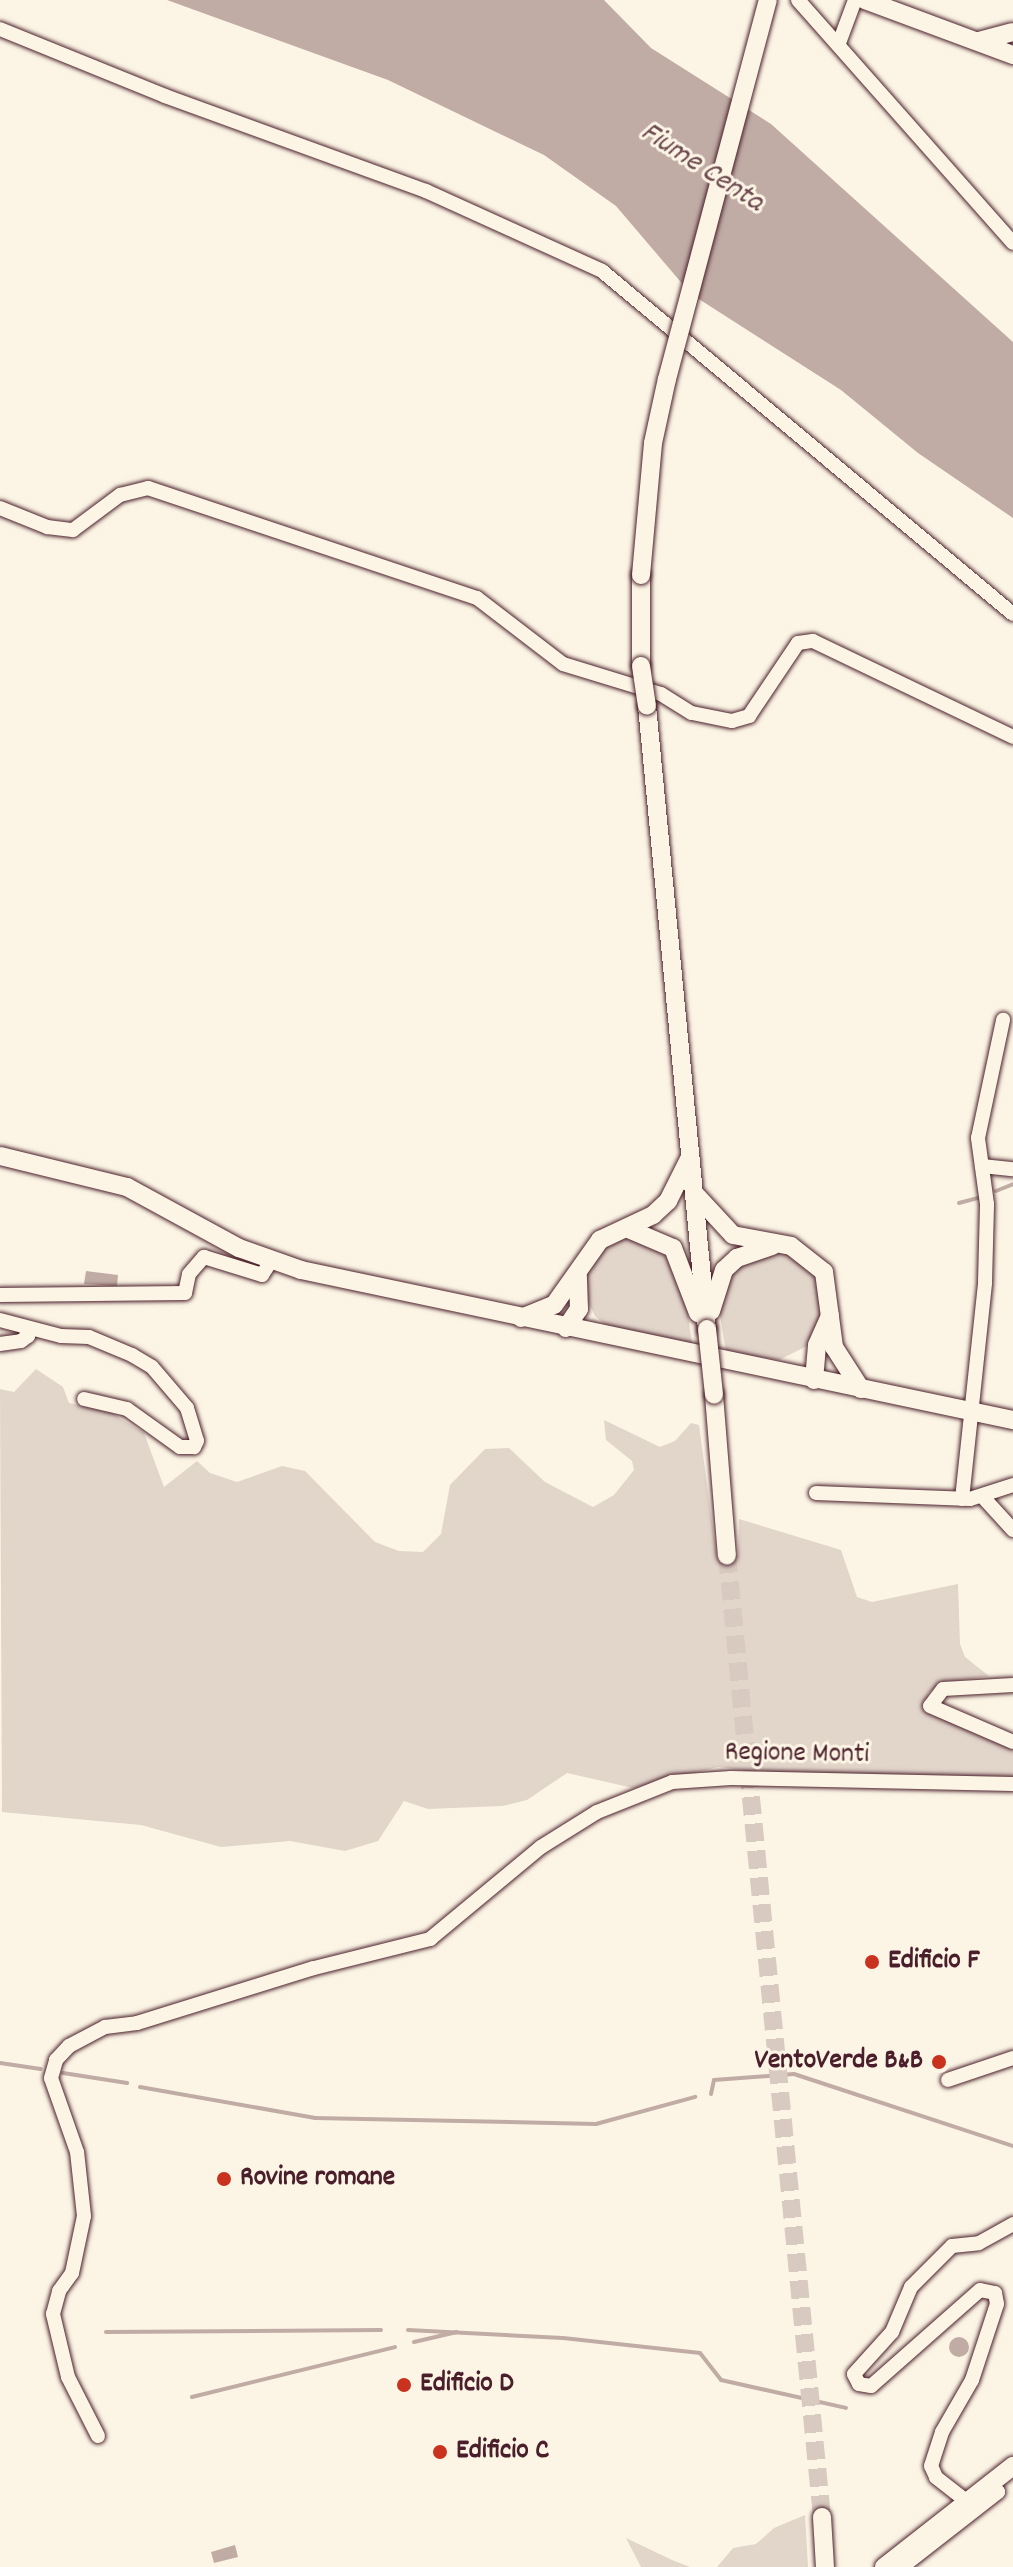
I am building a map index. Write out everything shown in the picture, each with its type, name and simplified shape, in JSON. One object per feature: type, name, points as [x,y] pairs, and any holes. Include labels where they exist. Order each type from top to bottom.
[{"type":"main road","points":[[727,1555],[692,1153],[641,666],[641,575],[653,443],[667,379],[768,0]]},
{"type":"main road","points":[[865,0],[972,42],[1013,54],[1012,31],[997,40],[972,42]]},
{"type":"main road","points":[[566,1328],[574,1320],[578,1274],[600,1240],[626,1228],[668,1201],[692,1153]]},
{"type":"main road","points":[[0,1156],[127,1187],[271,1261],[606,1337],[1013,1420]]},
{"type":"main road","points":[[694,1193],[733,1235],[810,1256],[824,1272],[831,1314],[826,1346],[814,1380]]},
{"type":"main road","points":[[626,1228],[673,1248],[707,1329]]},
{"type":"main road","points":[[707,1329],[724,1270],[757,1248],[778,1245]]},
{"type":"main road","points":[[521,1318],[574,1293]]},
{"type":"main road","points":[[574,1293],[606,1337]]},
{"type":"main road","points":[[826,1346],[861,1389]]},
{"type":"main road","points":[[778,1371],[826,1346]]},
{"type":"main road","points":[[888,2567],[965,2500],[1013,2466]]},
{"type":"main road","points":[[822,2517],[824,2560],[838,2567]]},
{"type":"street","points":[[798,0],[1013,243]]},
{"type":"street","points":[[839,43],[855,0]]},
{"type":"street","points":[[0,29],[165,96],[426,191],[602,271],[1013,614]]},
{"type":"street","points":[[0,508],[47,527],[73,530],[120,495],[148,488],[477,598],[563,664],[661,694],[692,713],[732,721],[749,716],[798,643],[813,641],[1013,737]]},
{"type":"street","points":[[962,1499],[985,1282],[982,1166],[978,1138],[1003,1020]]},
{"type":"street","points":[[982,1166],[1013,1169]]},
{"type":"street","points":[[0,1295],[185,1293],[189,1274],[204,1257],[262,1275],[271,1261]]},
{"type":"street","points":[[0,1320],[26,1329],[89,1337],[152,1367],[187,1408],[197,1441],[194,1447],[180,1447],[127,1409],[84,1399]]},
{"type":"street","points":[[0,1344],[21,1341],[28,1336],[26,1329]]},
{"type":"street","points":[[816,1493],[962,1499],[982,1496],[1013,1485]]},
{"type":"street","points":[[982,1496],[1013,1530]]},
{"type":"street","points":[[1013,1685],[943,1689],[930,1706],[1013,1742]]},
{"type":"street","name":"Regione Monti","points":[[98,2436],[68,2377],[55,2327],[59,2291],[72,2273],[84,2216],[77,2152],[51,2078],[56,2060],[80,2038],[105,2027],[137,2023],[340,1960],[430,1939],[525,1858],[587,1818],[672,1782],[731,1778],[1013,1784]]},
{"type":"street","points":[[948,2080],[1013,2058]]},
{"type":"street","points":[[965,2500],[936,2477],[931,2466],[942,2432],[972,2380],[997,2304],[995,2293],[980,2290],[871,2386],[859,2384],[854,2374],[892,2332],[911,2287],[952,2246],[979,2243],[1013,2224]]},
{"type":"street","points":[[888,2567],[998,2492],[990,2482]]},
{"type":"shaded area","points":[[627,1237],[669,1252],[685,1293],[692,1344],[607,1326],[595,1316],[584,1293],[585,1277],[599,1250]]},
{"type":"shaded area","points":[[774,1252],[795,1257],[812,1269],[823,1287],[826,1308],[809,1345],[779,1360],[726,1352],[718,1303],[735,1266]]},
{"type":"shaded area","points":[[36,1369],[63,1387],[69,1403],[108,1411],[144,1433],[164,1487],[197,1461],[210,1473],[237,1482],[282,1466],[305,1471],[375,1542],[399,1551],[423,1552],[441,1534],[450,1485],[485,1449],[509,1448],[545,1482],[593,1507],[614,1495],[634,1470],[632,1461],[606,1440],[604,1420],[660,1447],[675,1441],[691,1423],[699,1425],[717,1558],[738,1555],[739,1519],[841,1550],[857,1597],[872,1602],[958,1584],[960,1644],[965,1657],[989,1676],[942,1683],[928,1693],[925,1711],[1013,1749],[1013,1777],[810,1777],[718,1767],[633,1788],[567,1773],[527,1800],[503,1806],[428,1809],[404,1801],[378,1841],[345,1851],[290,1841],[221,1847],[141,1825],[2,1812],[0,1389],[14,1392]]},
{"type":"shaded area","points":[[805,2515],[808,2567],[717,2567],[733,2548],[756,2544],[774,2528]]},
{"type":"shaded area","points":[[626,2538],[672,2560],[690,2567],[641,2567]]},
{"type":"water","name":"Fiume Centa","points":[[167,0],[604,0],[651,48],[771,124],[1013,342],[1013,518],[918,453],[841,390],[691,294],[616,206],[544,155],[388,80]]},
{"type":"water","points":[[86,1271],[118,1275],[117,1286],[84,1284]]},
{"type":"water","points":[[959,2337],[966,2340],[969,2347],[966,2354],[959,2357],[952,2354],[949,2347],[952,2340]]},
{"type":"water","points":[[235,2545],[238,2557],[214,2563],[211,2552]]},
{"type":"waterway","points":[[996,1191],[1013,1184]]},
{"type":"waterway","points":[[959,1203],[978,1198]]},
{"type":"waterway","points":[[0,2063],[41,2069]]},
{"type":"waterway","points":[[63,2073],[127,2083]]},
{"type":"waterway","points":[[711,2094],[714,2080],[794,2074],[1013,2146]]},
{"type":"waterway","points":[[140,2087],[315,2118],[596,2124],[695,2097]]},
{"type":"waterway","points":[[106,2332],[381,2330]]},
{"type":"waterway","points":[[408,2330],[563,2338],[700,2353],[721,2380],[846,2408]]},
{"type":"waterway","points":[[414,2342],[457,2332]]},
{"type":"waterway","points":[[192,2397],[395,2347]]},
{"type":"tunnel","points":[[727,1555],[822,2517]]},
{"type":"place","name":"Edificio F","points":[[872,1962]]},
{"type":"place","name":"VentoVerde B&B","points":[[939,2062]]},
{"type":"place","name":"Rovine romane","points":[[224,2179]]},
{"type":"place","name":"Edificio D","points":[[404,2385]]},
{"type":"place","name":"Edificio C","points":[[440,2452]]}]
